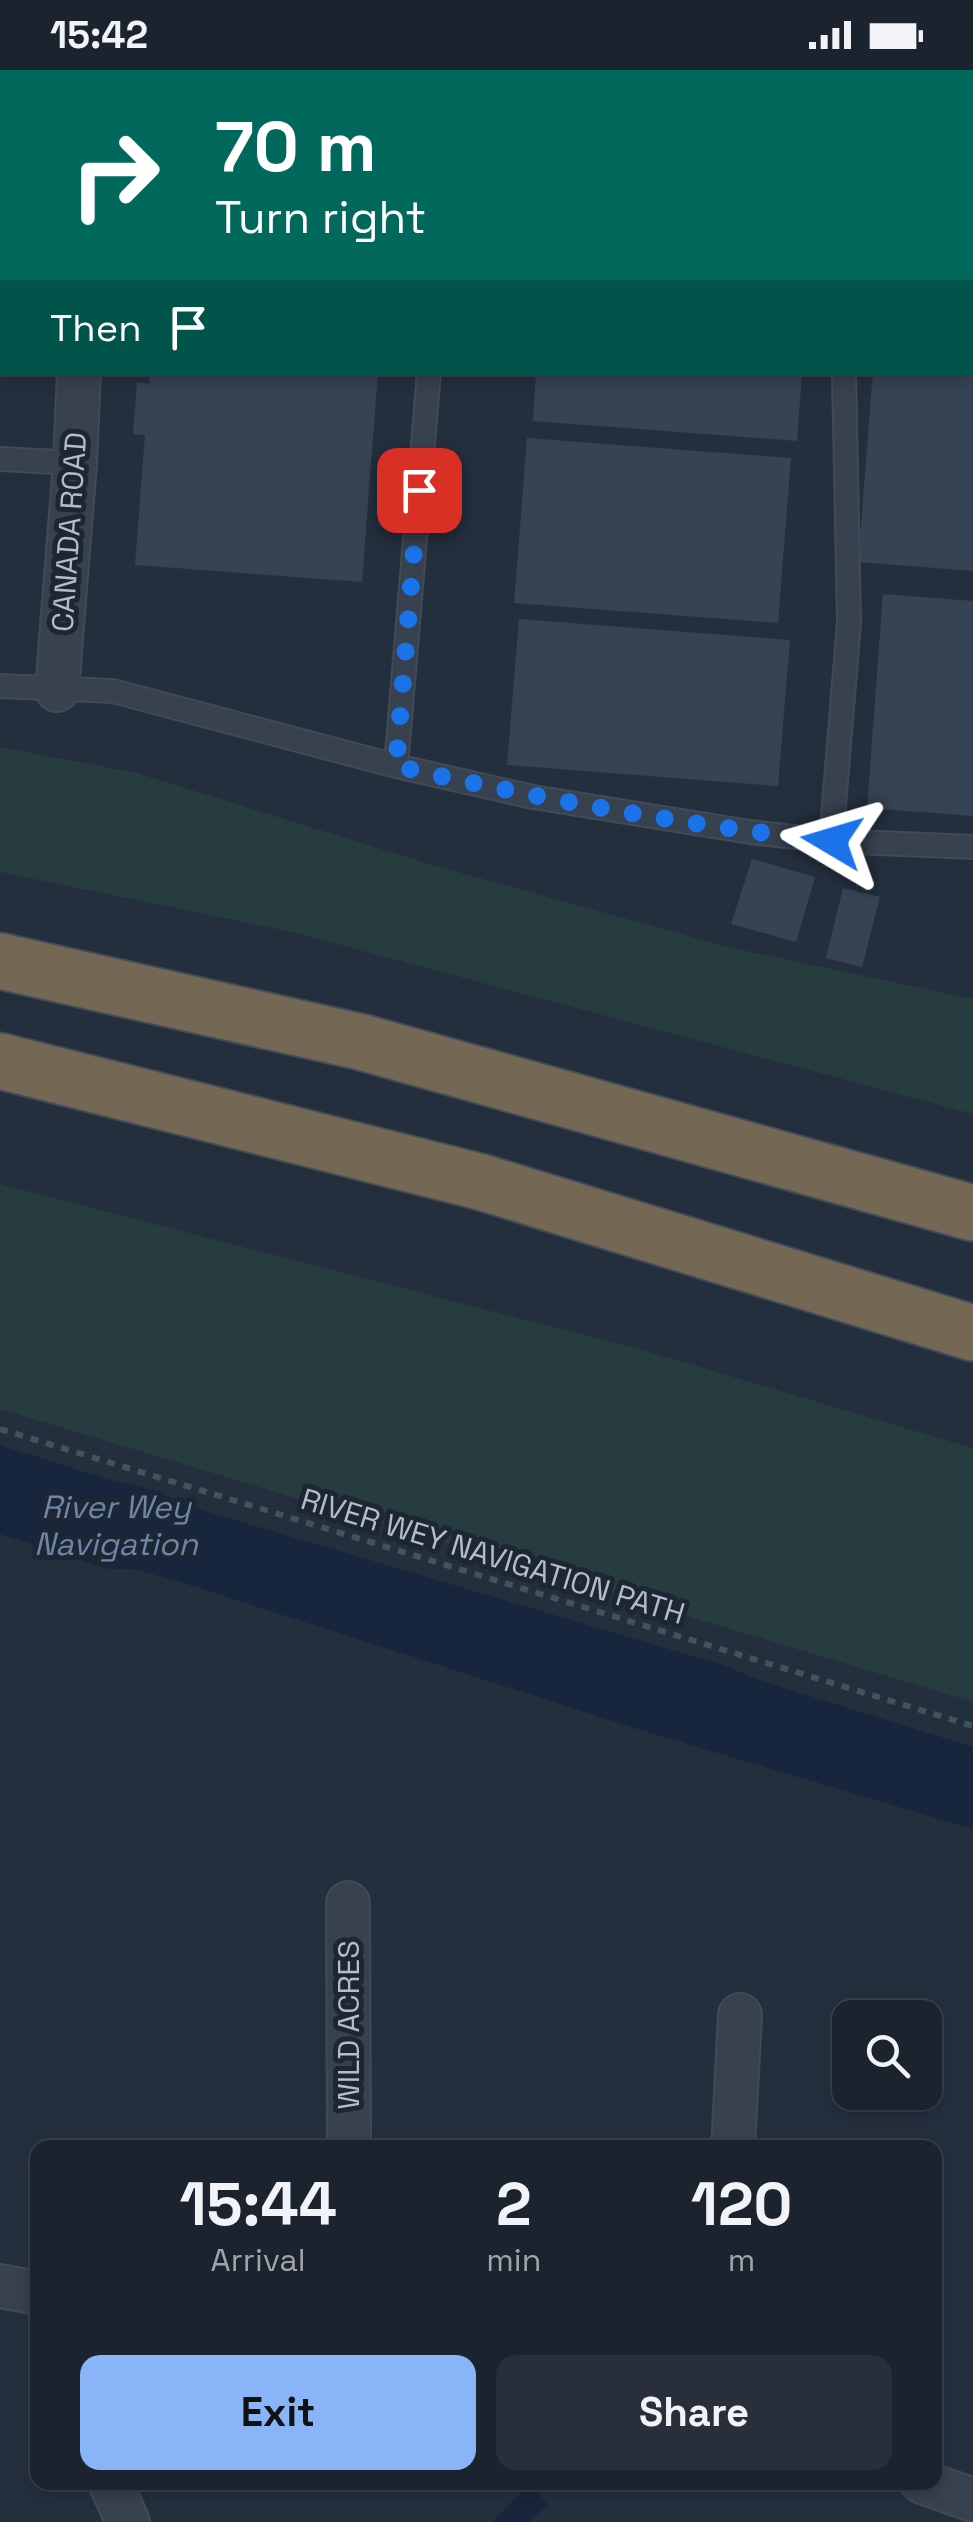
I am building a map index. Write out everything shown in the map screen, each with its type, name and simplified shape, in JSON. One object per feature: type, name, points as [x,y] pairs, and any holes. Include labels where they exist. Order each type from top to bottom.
[{"type":"highway","points":[[0,961],[362,1042],[973,1213]]},
{"type":"highway","points":[[0,1061],[482,1182],[973,1333]]},
{"type":"street","name":"CANADA ROAD","points":[[57,690],[78,375]]},
{"type":"street","name":"WILD ACRES","points":[[348,1903],[349,2140]]},
{"type":"street","points":[[733,2140],[740,2015]]},
{"type":"street","points":[[0,2286],[30,2292]]},
{"type":"street","points":[[942,2489],[973,2500]]},
{"type":"street","points":[[114,2490],[128,2522]]},
{"type":"lane","points":[[396,766],[429,375]]},
{"type":"lane","points":[[832,841],[849,623],[844,375]]},
{"type":"lane","points":[[0,459],[75,464]]},
{"type":"lane","points":[[0,686],[114,691],[533,798],[750,832],[832,841],[973,847]]},
{"type":"path","name":"RIVER WEY NAVIGATION PATH","points":[[0,1428],[973,1726]]},
{"type":"green space","points":[[0,747],[137,773],[436,866],[728,947],[973,999],[973,1114],[292,932],[0,872]]},
{"type":"green space","points":[[0,1184],[646,1351],[973,1448],[973,1702],[0,1409]]},
{"type":"water","name":"River Wey Navigation","points":[[0,1445],[154,1490],[181,1504],[726,1666],[761,1681],[973,1747],[973,1829],[644,1731],[174,1580],[133,1569],[109,1569],[0,1534]]},
{"type":"water","points":[[524,2490],[534,2490],[548,2504],[530,2522],[492,2522]]},
{"type":"building","points":[[150,375],[378,375],[362,582],[135,565],[145,435],[133,434],[137,382],[149,384]]},
{"type":"building","points":[[536,375],[802,375],[797,441],[533,421]]},
{"type":"building","points":[[873,375],[973,375],[973,571],[858,562]]},
{"type":"building","points":[[527,438],[791,458],[778,623],[514,603]]},
{"type":"building","points":[[883,594],[973,601],[973,816],[867,808]]},
{"type":"building","points":[[519,619],[790,640],[778,786],[507,765]]},
{"type":"building","points":[[752,859],[815,877],[796,942],[731,924]]},
{"type":"building","points":[[843,888],[880,897],[862,967],[826,958]]},
{"type":"route","points":[[419,490],[396,766],[533,798],[832,841]]}]
